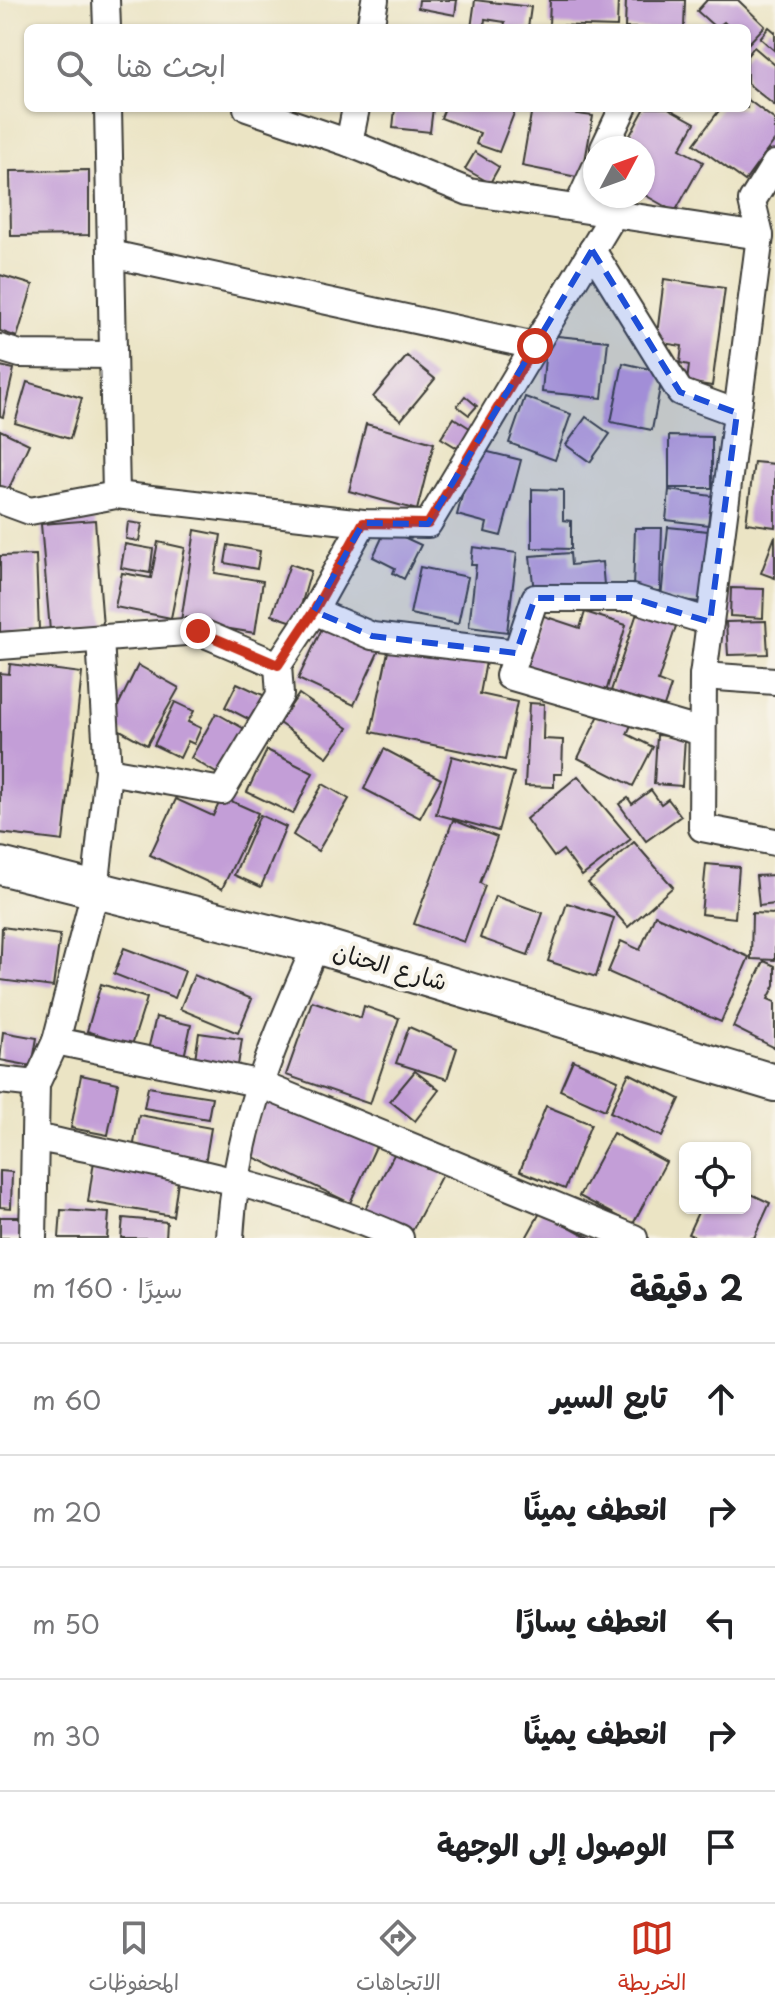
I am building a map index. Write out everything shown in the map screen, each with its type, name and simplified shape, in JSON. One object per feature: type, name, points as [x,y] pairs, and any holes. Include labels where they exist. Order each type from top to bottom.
[{"type":"main road","name":"شارع الحنان","points":[[0,866],[316,945],[775,1083]]},
{"type":"street","points":[[106,0],[107,24]]},
{"type":"street","points":[[371,24],[375,0]]},
{"type":"street","points":[[108,112],[116,495]]},
{"type":"street","points":[[259,112],[349,143],[469,192],[760,236]]},
{"type":"street","points":[[349,143],[355,112]]},
{"type":"street","points":[[610,136],[621,112]]},
{"type":"street","points":[[775,164],[763,203],[703,676],[702,732],[702,828],[775,842]]},
{"type":"street","points":[[577,208],[583,195]]},
{"type":"street","points":[[0,500],[30,511],[116,495],[363,523],[428,524],[614,214]]},
{"type":"street","points":[[592,250],[680,392],[737,413]]},
{"type":"street","points":[[111,254],[535,346]]},
{"type":"street","points":[[0,348],[20,354],[113,355]]},
{"type":"street","points":[[108,771],[222,791],[280,695],[278,665],[314,611],[363,523]]},
{"type":"street","points":[[702,732],[509,676],[535,598],[632,598],[710,622]]},
{"type":"street","points":[[314,611],[372,636],[516,653]]},
{"type":"street","points":[[0,646],[198,631],[278,665]]},
{"type":"street","points":[[33,1238],[36,1084],[56,1041],[95,891],[108,771],[100,639]]},
{"type":"street","points":[[703,676],[775,681]]},
{"type":"street","points":[[230,1238],[233,1180],[257,1083],[316,945]]},
{"type":"street","points":[[56,1041],[257,1083],[634,1238]]},
{"type":"street","points":[[0,1080],[36,1084]]},
{"type":"street","points":[[35,1137],[233,1180],[364,1221],[400,1238]]},
{"type":"highlighted area","points":[[592,250],[680,392],[737,413],[710,622],[632,598],[535,598],[516,653],[372,636],[314,611],[363,523],[428,524]]},
{"type":"building","points":[[419,0],[457,0],[455,15],[418,8]]},
{"type":"building","points":[[475,0],[531,7],[529,24],[505,24],[485,19],[484,24],[472,24]]},
{"type":"building","points":[[550,0],[618,0],[617,24],[549,24]]},
{"type":"building","points":[[626,0],[685,0],[684,24],[625,24]]},
{"type":"building","points":[[707,0],[738,0],[765,26],[751,41],[751,24],[712,24],[697,11]]},
{"type":"building","points":[[769,27],[775,32],[775,51],[760,38]]},
{"type":"building","points":[[754,47],[775,65],[775,106],[751,86],[751,51]]},
{"type":"building","points":[[751,102],[775,120],[775,140],[745,181],[694,144],[718,112],[751,112]]},
{"type":"building","points":[[395,112],[432,112],[430,132],[393,128]]},
{"type":"building","points":[[443,112],[514,112],[499,152],[476,144],[480,133],[441,118]]},
{"type":"building","points":[[531,112],[593,116],[589,136],[583,136],[582,178],[522,166]]},
{"type":"building","points":[[643,112],[675,112],[695,123],[680,149],[703,162],[675,212],[655,201],[655,136],[630,136]]},
{"type":"building","points":[[475,152],[499,167],[490,183],[465,169]]},
{"type":"building","points":[[89,170],[89,235],[11,236],[10,171]]},
{"type":"building","points":[[0,275],[33,285],[17,337],[0,331]]},
{"type":"building","points":[[664,279],[725,288],[712,386],[687,382],[689,365],[680,363],[682,346],[656,342]]},
{"type":"building","points":[[547,335],[608,341],[602,398],[542,392]]},
{"type":"building","points":[[407,356],[435,379],[401,420],[373,397]]},
{"type":"building","points":[[623,363],[663,372],[652,430],[611,422]]},
{"type":"building","points":[[0,366],[14,369],[3,417],[0,416]]},
{"type":"building","points":[[27,382],[82,398],[70,439],[15,423]]},
{"type":"building","points":[[465,396],[477,406],[469,415],[457,406]]},
{"type":"building","points":[[525,397],[571,414],[555,460],[509,443]]},
{"type":"building","points":[[586,417],[610,434],[590,462],[566,445]]},
{"type":"building","points":[[454,418],[476,432],[464,452],[441,438]]},
{"type":"building","points":[[366,424],[434,443],[417,510],[349,491]]},
{"type":"building","points":[[0,430],[29,444],[7,493],[0,489]]},
{"type":"building","points":[[669,436],[712,437],[712,488],[669,488]]},
{"type":"building","points":[[480,450],[521,460],[501,536],[485,532],[487,523],[457,515],[467,477],[473,478]]},
{"type":"building","points":[[754,462],[775,464],[775,527],[746,523]]},
{"type":"building","points":[[532,489],[563,490],[563,520],[571,521],[571,549],[532,548]]},
{"type":"building","points":[[669,490],[712,496],[708,525],[666,520]]},
{"type":"building","points":[[95,520],[103,627],[50,631],[41,524]]},
{"type":"building","points":[[128,522],[142,524],[139,541],[126,539]]},
{"type":"building","points":[[668,527],[708,531],[700,602],[661,598]]},
{"type":"building","points":[[635,528],[662,528],[660,591],[633,590]]},
{"type":"building","points":[[386,529],[421,545],[404,579],[393,573],[395,568],[373,557]]},
{"type":"building","points":[[195,530],[221,535],[215,573],[263,581],[255,633],[181,621]]},
{"type":"building","points":[[775,536],[775,578],[761,573]]},
{"type":"building","points":[[158,542],[185,548],[171,618],[115,607],[122,573],[151,578]]},
{"type":"building","points":[[125,544],[153,549],[150,573],[121,568]]},
{"type":"building","points":[[228,545],[260,551],[257,569],[225,563]]},
{"type":"building","points":[[473,547],[517,553],[507,632],[469,627],[476,565],[471,565]]},
{"type":"building","points":[[570,553],[571,565],[602,562],[604,585],[534,592],[530,556]]},
{"type":"building","points":[[36,555],[39,630],[0,632],[0,556]]},
{"type":"building","points":[[290,564],[311,571],[296,623],[272,615]]},
{"type":"building","points":[[420,567],[468,577],[458,624],[410,614]]},
{"type":"building","points":[[731,588],[764,589],[763,618],[730,616]]},
{"type":"building","points":[[640,604],[679,617],[658,681],[671,686],[663,709],[611,691]]},
{"type":"building","points":[[585,612],[626,625],[606,692],[516,664],[521,645],[533,649],[541,615],[580,628]]},
{"type":"building","points":[[326,620],[381,646],[354,705],[298,679]]},
{"type":"building","points":[[766,621],[768,654],[728,655],[726,622]]},
{"type":"building","points":[[390,642],[486,662],[480,694],[517,702],[505,760],[371,732]]},
{"type":"building","points":[[10,664],[82,673],[63,841],[0,833],[0,673],[9,674]]},
{"type":"building","points":[[138,665],[179,688],[147,745],[109,724]]},
{"type":"building","points":[[237,683],[265,696],[252,721],[225,707]]},
{"type":"building","points":[[299,694],[348,728],[327,757],[279,723]]},
{"type":"building","points":[[175,702],[194,711],[188,722],[201,728],[194,744],[188,741],[180,758],[154,745]]},
{"type":"building","points":[[529,703],[544,704],[543,739],[563,740],[562,774],[554,774],[554,787],[525,786]]},
{"type":"building","points":[[602,709],[632,723],[627,734],[653,747],[633,786],[578,758]]},
{"type":"building","points":[[216,713],[248,731],[223,777],[191,758]]},
{"type":"building","points":[[657,735],[685,737],[682,786],[654,784]]},
{"type":"building","points":[[384,749],[441,779],[420,818],[364,789]]},
{"type":"building","points":[[267,750],[313,773],[293,814],[247,792]]},
{"type":"building","points":[[452,756],[514,773],[498,831],[436,814]]},
{"type":"building","points":[[578,776],[631,839],[582,876],[563,850],[554,857],[526,819]]},
{"type":"building","points":[[323,784],[349,799],[318,851],[293,835]]},
{"type":"building","points":[[651,790],[661,804],[668,799],[681,816],[646,841],[619,804],[628,798],[632,804]]},
{"type":"building","points":[[222,797],[258,813],[222,889],[150,855],[176,799],[213,816]]},
{"type":"building","points":[[260,815],[286,827],[261,887],[234,875]]},
{"type":"building","points":[[453,820],[497,837],[480,883],[485,886],[464,942],[414,924]]},
{"type":"building","points":[[634,842],[673,887],[628,927],[588,883]]},
{"type":"building","points":[[706,864],[739,867],[735,918],[701,914]]},
{"type":"building","points":[[775,875],[775,904],[759,906],[756,876]]},
{"type":"building","points":[[495,896],[543,913],[528,955],[480,938]]},
{"type":"building","points":[[567,903],[614,918],[596,977],[548,961]]},
{"type":"building","points":[[752,913],[775,914],[775,960],[751,959]]},
{"type":"building","points":[[655,915],[749,957],[721,1022],[608,972],[621,941],[640,950]]},
{"type":"building","points":[[2,927],[60,935],[53,987],[0,980]]},
{"type":"building","points":[[124,948],[185,971],[175,998],[114,974]]},
{"type":"building","points":[[764,961],[775,966],[775,985],[768,999],[775,1002],[775,1048],[733,1027]]},
{"type":"building","points":[[194,975],[252,999],[238,1033],[180,1009]]},
{"type":"building","points":[[101,984],[147,998],[132,1045],[87,1031]]},
{"type":"building","points":[[312,1001],[361,1018],[364,1006],[399,1018],[370,1104],[286,1075]]},
{"type":"building","points":[[156,1017],[191,1025],[183,1062],[147,1054]]},
{"type":"building","points":[[409,1027],[457,1048],[447,1079],[396,1063]]},
{"type":"building","points":[[3,1032],[37,1038],[32,1066],[0,1060]]},
{"type":"building","points":[[199,1033],[242,1039],[237,1072],[194,1065]]},
{"type":"building","points":[[573,1060],[618,1080],[605,1110],[560,1090]]},
{"type":"building","points":[[415,1071],[439,1090],[415,1121],[390,1101]]},
{"type":"building","points":[[629,1073],[680,1099],[662,1137],[610,1112]]},
{"type":"building","points":[[81,1075],[118,1083],[108,1135],[71,1128]]},
{"type":"building","points":[[148,1087],[212,1097],[208,1119],[144,1108]]},
{"type":"building","points":[[272,1090],[379,1140],[350,1203],[243,1152]]},
{"type":"building","points":[[546,1106],[591,1124],[565,1189],[520,1171]]},
{"type":"building","points":[[139,1115],[211,1128],[205,1163],[133,1149]]},
{"type":"building","points":[[613,1133],[666,1162],[633,1224],[579,1196]]},
{"type":"building","points":[[398,1147],[444,1171],[410,1235],[364,1211]]},
{"type":"building","points":[[94,1161],[179,1174],[173,1216],[88,1202]]},
{"type":"building","points":[[0,1171],[12,1172],[11,1208],[0,1207]]},
{"type":"building","points":[[751,1194],[770,1203],[754,1238],[698,1238],[688,1234],[697,1214],[751,1214]]},
{"type":"building","points":[[61,1210],[109,1213],[107,1238],[59,1238]]},
{"type":"building","points":[[541,1211],[590,1238],[526,1238]]},
{"type":"building","points":[[0,1217],[26,1217],[25,1238],[0,1238]]},
{"type":"building","points":[[123,1218],[167,1222],[166,1238],[121,1238]]},
{"type":"route","points":[[198,631],[278,665],[314,611],[363,523],[428,524],[535,346]]}]
